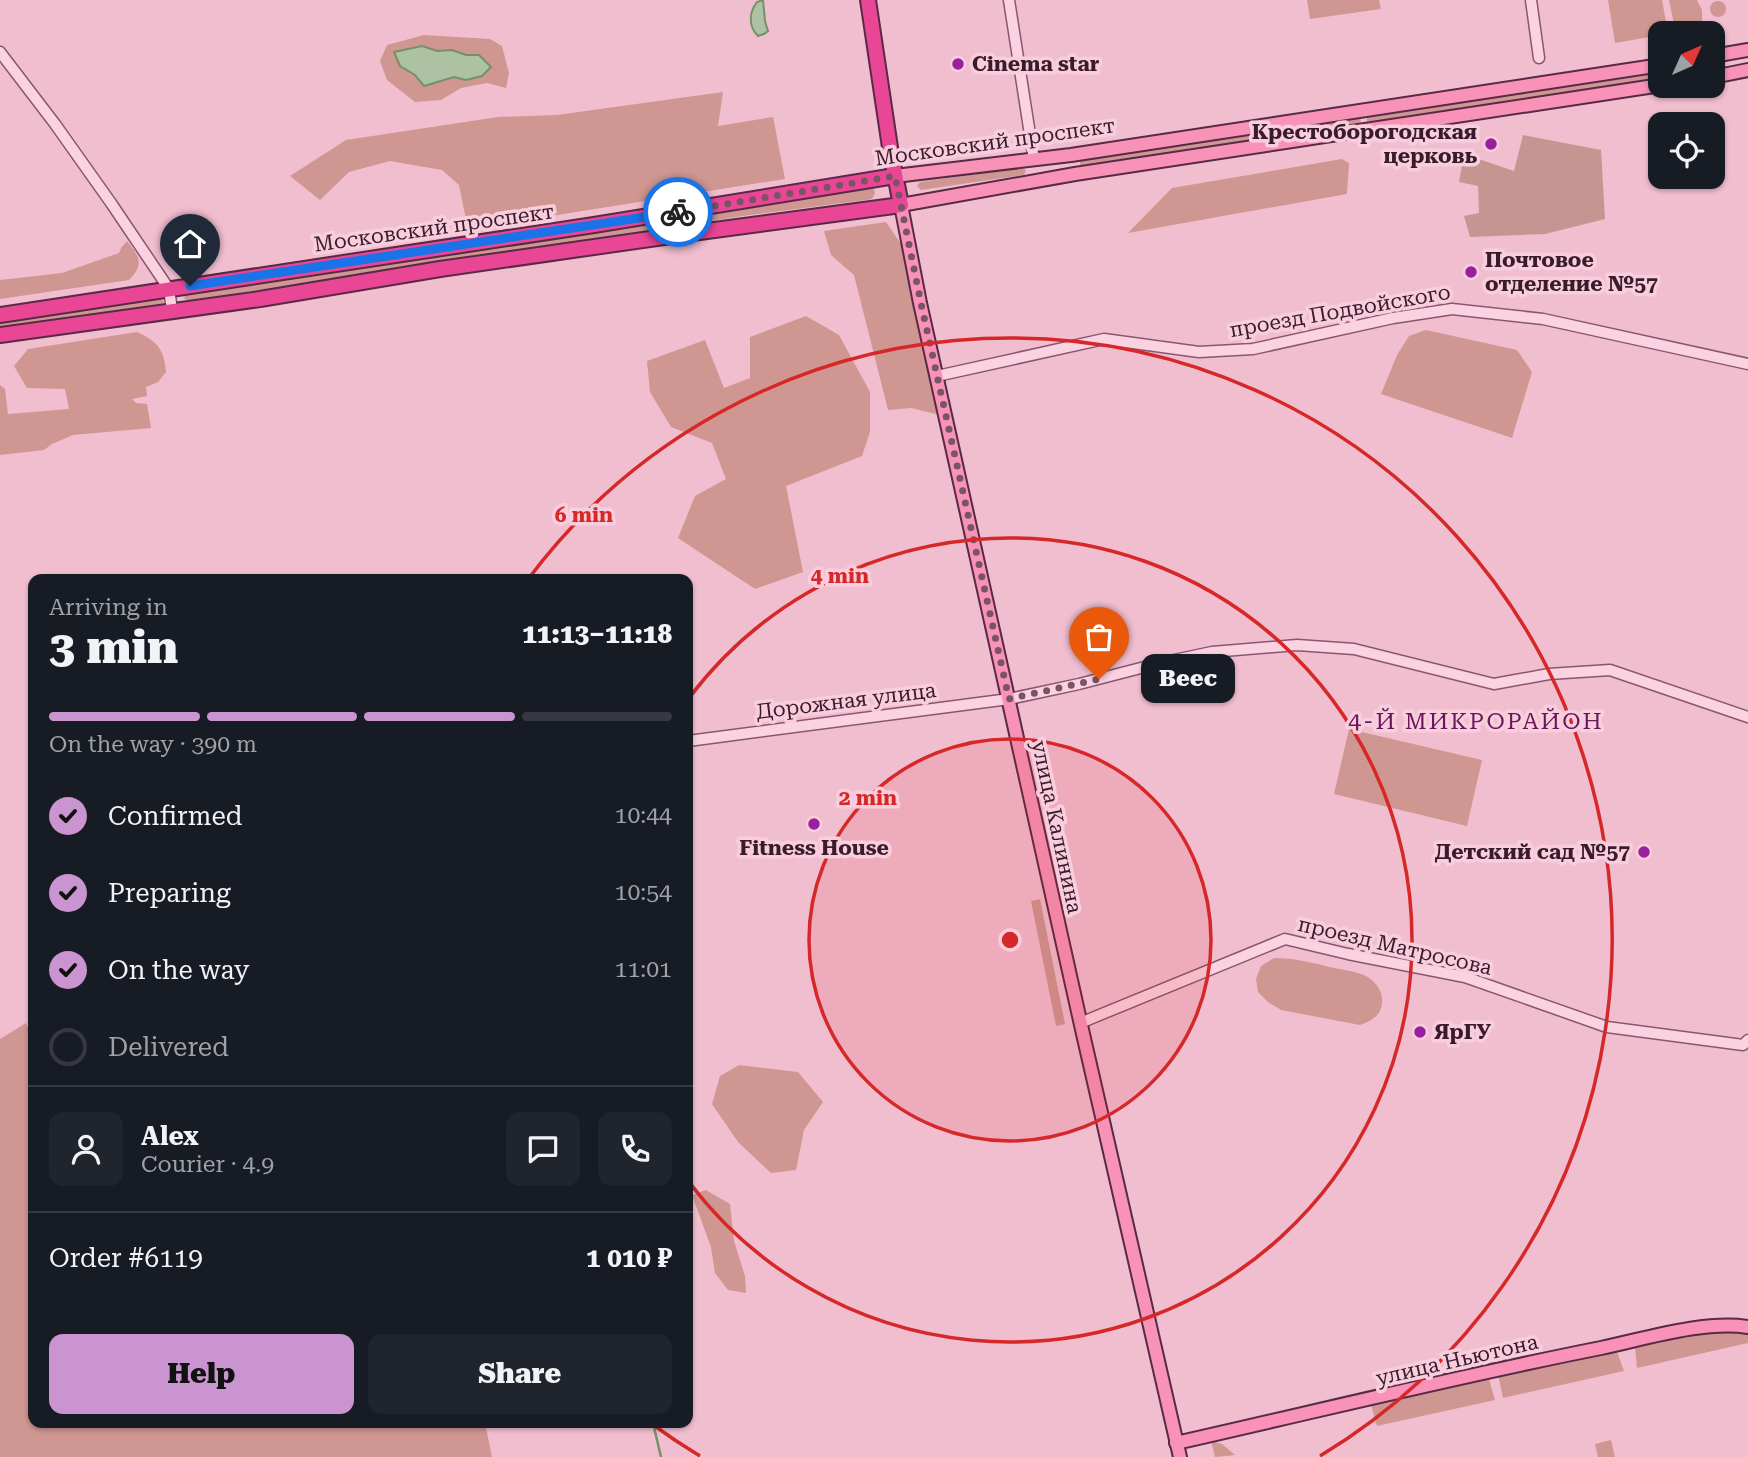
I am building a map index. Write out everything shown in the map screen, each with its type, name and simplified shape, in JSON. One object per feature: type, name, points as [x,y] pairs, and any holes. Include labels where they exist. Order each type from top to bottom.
[{"type":"highway","points":[[868,0],[901,205]]},
{"type":"highway","name":"Московский проспект","points":[[0,315],[569,229],[895,176]]},
{"type":"highway","name":"Московский проспект","points":[[0,335],[260,299],[480,263],[901,205]]},
{"type":"main road","points":[[1726,54],[1748,50]]},
{"type":"main road","name":"Московский проспект","points":[[895,176],[1071,155],[1648,67]]},
{"type":"main road","points":[[1726,74],[1748,70]]},
{"type":"main road","name":"Московский проспект","points":[[901,205],[1074,174],[1648,88]]},
{"type":"main road","points":[[1071,155],[1074,174]]},
{"type":"main road","points":[[1034,160],[1037,180]]},
{"type":"main road","name":"улица Калинина","points":[[901,205],[1080,1023],[1180,1457]]},
{"type":"main road","name":"улица Ньютона","points":[[1176,1443],[1492,1371],[1709,1326],[1748,1327]]},
{"type":"street","points":[[1009,0],[1034,160]]},
{"type":"street","points":[[1531,0],[1539,58]]},
{"type":"street","points":[[0,51],[55,124],[169,289],[172,310]]},
{"type":"street","name":"проезд Подвойского","points":[[937,376],[1104,339],[1199,352],[1253,349],[1393,318],[1452,309],[1543,319],[1748,364]]},
{"type":"street","name":"Дорожная улица","points":[[693,740],[1009,699],[1212,652],[1297,645],[1354,649],[1494,684],[1549,674],[1610,670],[1748,717]]},
{"type":"street","name":"проезд Матросова","points":[[1080,1023],[1285,939],[1465,977],[1607,1027],[1743,1045],[1748,1040]]},
{"type":"shaded area","points":[[763,0],[768,31],[758,36],[752,28],[751,15],[757,2]]},
{"type":"shaded area","points":[[1307,0],[1379,0],[1381,9],[1310,19]]},
{"type":"shaded area","points":[[1608,0],[1662,0],[1666,21],[1648,21],[1648,37],[1615,43]]},
{"type":"shaded area","points":[[1669,0],[1697,0],[1702,10],[1702,21],[1673,21]]},
{"type":"shaded area","points":[[1718,1],[1724,3],[1724,15],[1718,17],[1712,15],[1710,9],[1712,3]]},
{"type":"shaded area","points":[[424,35],[490,39],[502,46],[509,73],[506,88],[487,83],[461,88],[441,100],[415,102],[387,80],[380,61],[387,45]],"holes":[[[422,46],[437,51],[452,50],[466,55],[479,55],[491,67],[482,76],[466,80],[454,77],[424,86],[395,52]]]},
{"type":"shaded area","points":[[422,46],[437,51],[452,50],[466,55],[479,55],[491,67],[482,76],[466,80],[454,77],[424,86],[415,75],[400,66],[394,52]]},
{"type":"shaded area","points":[[1648,75],[1648,80],[1367,122],[1367,117]]},
{"type":"shaded area","points":[[723,92],[718,126],[773,117],[785,179],[468,229],[459,185],[442,170],[390,161],[349,172],[320,200],[290,176],[346,140],[498,117],[557,115]]},
{"type":"shaded area","points":[[1360,118],[1361,123],[1080,166],[1080,161]]},
{"type":"shaded area","points":[[1523,135],[1601,150],[1605,219],[1545,234],[1470,237],[1464,216],[1479,213],[1478,186],[1459,182],[1464,154],[1514,171]]},
{"type":"shaded area","points":[[1342,159],[1349,163],[1347,194],[1128,233],[1172,188]]},
{"type":"shaded area","points":[[1022,168],[1026,170],[1024,175],[921,190],[917,186],[920,182]]},
{"type":"shaded area","points":[[874,189],[872,199],[750,215],[188,301],[184,298],[187,293],[670,222]]},
{"type":"shaded area","points":[[886,222],[903,247],[940,415],[911,408],[888,410],[854,275],[831,255],[824,231]]},
{"type":"shaded area","points":[[127,241],[135,251],[139,265],[129,280],[0,299],[0,280],[62,273],[119,253]]},
{"type":"shaded area","points":[[160,298],[164,301],[161,305],[0,330],[0,322]]},
{"type":"shaded area","points":[[806,316],[839,335],[870,392],[870,432],[862,456],[786,486],[803,572],[755,589],[678,538],[695,496],[726,479],[712,443],[671,427],[650,392],[647,361],[705,340],[724,388],[750,378],[750,337]]},
{"type":"shaded area","points":[[1426,330],[1517,350],[1532,372],[1512,438],[1381,394],[1397,355],[1409,336]]},
{"type":"shaded area","points":[[137,332],[158,347],[165,364],[166,372],[158,382],[146,387],[147,396],[132,399],[136,403],[147,404],[151,428],[73,435],[44,450],[0,455],[0,385],[5,389],[8,414],[69,409],[65,389],[27,388],[14,366],[28,349]]},
{"type":"shaded area","points":[[1349,729],[1482,760],[1467,826],[1334,794]]},
{"type":"shaded area","points":[[1040,899],[1065,1024],[1056,1026],[1031,901]]},
{"type":"shaded area","points":[[1274,958],[1304,961],[1365,976],[1377,985],[1381,994],[1382,1003],[1378,1015],[1360,1025],[1281,1010],[1258,992],[1256,979],[1261,966]]},
{"type":"shaded area","points":[[26,1023],[28,1428],[486,1428],[492,1457],[0,1457],[0,1039]]},
{"type":"shaded area","points":[[739,1065],[798,1072],[823,1102],[804,1130],[796,1170],[771,1173],[738,1142],[712,1104],[720,1076]]},
{"type":"shaded area","points":[[706,1190],[730,1204],[734,1241],[745,1276],[746,1293],[728,1290],[715,1273],[711,1247],[693,1195]]},
{"type":"shaded area","points":[[1715,1330],[1748,1331],[1748,1343],[1637,1368],[1635,1347]]},
{"type":"shaded area","points":[[1616,1349],[1624,1371],[1503,1398],[1498,1374]]},
{"type":"shaded area","points":[[1488,1376],[1495,1400],[1377,1426],[1371,1405]]},
{"type":"shaded area","points":[[1611,1440],[1615,1457],[1598,1457],[1595,1444]]},
{"type":"shaded area","points":[[1211,1441],[1222,1444],[1235,1455],[1215,1457]]},
{"type":"waterway","points":[[654,1428],[661,1457]]},
{"type":"way so far","points":[[678,212],[895,176],[1009,699],[1099,679]]},
{"type":"place","name":"Cinema star","points":[[958,64]]},
{"type":"place","name":"Крестоборогодская церковь","points":[[1491,144]]},
{"type":"place","name":"Почтовое отделение №57","points":[[1471,272]]},
{"type":"place","name":"Веес","points":[[1099,679]]},
{"type":"place","name":"Fitness House","points":[[814,824]]},
{"type":"place","name":"Детский сад №57","points":[[1644,852]]},
{"type":"place","name":"ЯрГУ","points":[[1420,1032]]},
{"type":"district","name":"4-Й МИКРОРАЙОН","points":[[1476,721]]},
{"type":"route","points":[[190,286],[678,212]]}]
